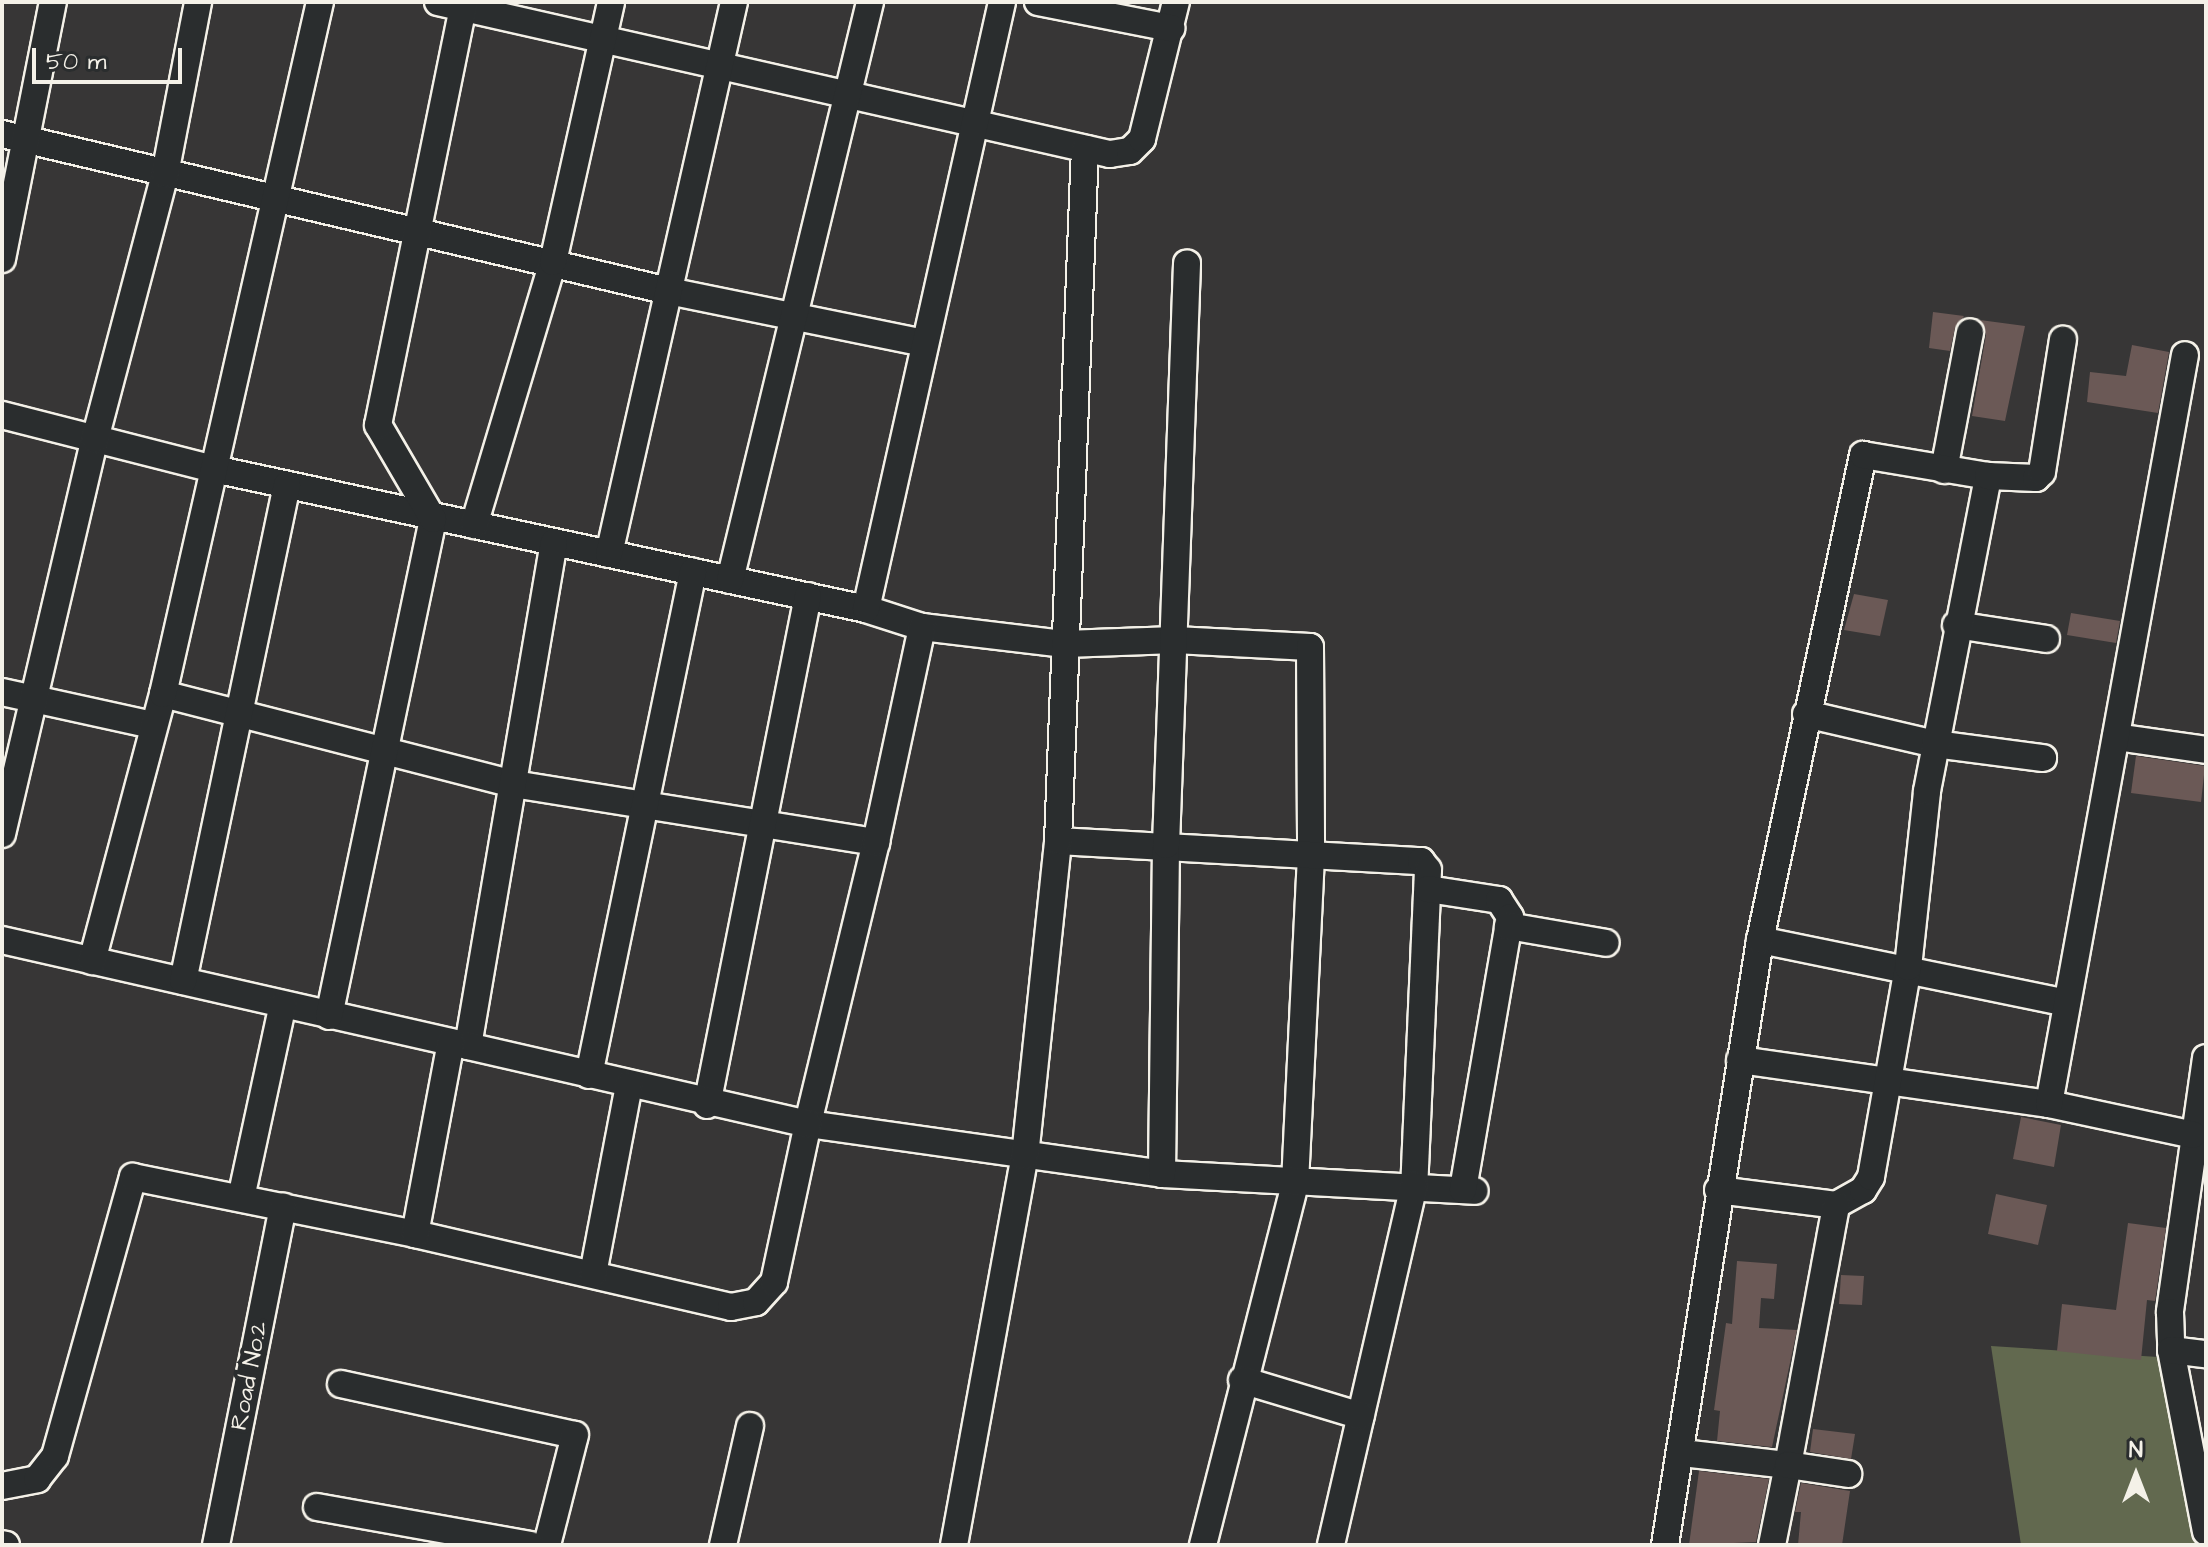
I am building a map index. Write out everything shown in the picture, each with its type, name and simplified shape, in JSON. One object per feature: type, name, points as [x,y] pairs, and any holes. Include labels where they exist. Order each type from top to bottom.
[{"type":"street","points":[[2,259],[13,136],[53,2]]},
{"type":"street","points":[[2,834],[95,439],[165,174],[198,2]]},
{"type":"street","points":[[92,961],[152,725],[163,694],[320,2]]},
{"type":"street","points":[[474,525],[553,262],[611,2]]},
{"type":"street","points":[[609,554],[734,2]]},
{"type":"street","points":[[730,580],[797,318],[870,2]]},
{"type":"street","points":[[866,609],[972,124],[1002,2]]},
{"type":"street","points":[[329,1016],[433,519],[378,425],[419,228],[455,4],[1085,149],[1130,151],[1142,139],[1176,2]]},
{"type":"street","points":[[1044,3],[1171,28]]},
{"type":"street","points":[[13,136],[165,174],[276,194],[669,291],[924,343]]},
{"type":"street","points":[[954,1545],[1025,1156],[1058,841],[1085,149]]},
{"type":"street","points":[[1162,1174],[1166,845],[1187,263]]},
{"type":"street","points":[[1944,470],[1970,332]]},
{"type":"street","points":[[1665,1545],[1682,1453],[1718,1190],[1760,940],[1863,455],[1988,476],[2036,478],[2042,472],[2063,340]]},
{"type":"street","points":[[2049,1104],[2185,355]]},
{"type":"street","points":[[2,415],[214,469],[433,519],[808,596],[866,609],[922,627],[1065,644],[1175,640],[1310,647],[1311,856],[1295,1184],[1242,1380],[1203,1545]]},
{"type":"street","points":[[1718,1190],[1836,1205],[1863,1190],[1871,1177],[1908,967],[1935,744],[1956,625],[1988,476]]},
{"type":"street","points":[[183,981],[287,485]]},
{"type":"street","points":[[415,1234],[460,1044],[513,784],[554,542]]},
{"type":"street","points":[[589,1075],[693,572]]},
{"type":"street","points":[[707,1105],[808,596]]},
{"type":"street","points":[[1956,625],[2046,639]]},
{"type":"street","points":[[2,1486],[37,1479],[55,1456],[133,1177],[415,1234],[731,1307],[765,1296],[774,1282],[808,1124],[876,842],[922,627]]},
{"type":"street","points":[[2,692],[152,725]]},
{"type":"street","points":[[163,694],[513,784],[876,842]]},
{"type":"street","points":[[1806,714],[1935,744],[2043,758]]},
{"type":"street","points":[[2116,737],[2206,750]]},
{"type":"street","points":[[1058,841],[1421,861],[1428,889],[1414,1185],[1331,1545]]},
{"type":"street","points":[[2,940],[460,1044],[707,1105],[808,1124],[1162,1174],[1295,1184],[1414,1185],[1469,1190],[1508,926],[1507,905],[1499,900],[1428,889]]},
{"type":"street","points":[[1508,926],[1606,943]]},
{"type":"street","points":[[1760,940],[1908,967],[2067,1003]]},
{"type":"street","points":[[241,1198],[283,1004]]},
{"type":"street","points":[[2206,1058],[2170,1312],[2171,1350],[2206,1532]]},
{"type":"street","points":[[1740,1060],[2049,1104],[2193,1135]]},
{"type":"street","points":[[593,1274],[629,1085]]},
{"type":"street","points":[[1772,1545],[1836,1205]]},
{"type":"street","name":"Road No.2","points":[[216,1545],[283,1207]]},
{"type":"street","points":[[2171,1350],[2206,1354]]},
{"type":"street","points":[[1242,1380],[1361,1416]]},
{"type":"street","points":[[341,1384],[575,1435],[547,1545]]},
{"type":"street","points":[[723,1545],[750,1426]]},
{"type":"street","points":[[1682,1453],[1848,1474]]},
{"type":"street","points":[[317,1507],[531,1545]]},
{"type":"green space","points":[[1991,1346],[2158,1357],[2197,1545],[2021,1545]]},
{"type":"building","points":[[1933,312],[1964,316],[1955,328],[1950,351],[1929,348]]},
{"type":"building","points":[[1980,320],[2025,326],[2005,421],[1972,416],[1986,335]]},
{"type":"building","points":[[2132,345],[2169,352],[2158,413],[2087,402],[2090,372],[2126,376]]},
{"type":"building","points":[[1854,594],[1888,600],[1880,636],[1844,630]]},
{"type":"building","points":[[2071,613],[2120,621],[2116,643],[2067,635]]},
{"type":"building","points":[[2136,756],[2205,766],[2201,802],[2131,793]]},
{"type":"building","points":[[2021,1117],[2061,1125],[2054,1167],[2013,1159]]},
{"type":"building","points":[[1996,1194],[2047,1205],[2038,1245],[1988,1234]]},
{"type":"building","points":[[2128,1223],[2166,1228],[2155,1301],[2147,1300],[2141,1360],[2057,1351],[2062,1304],[2116,1310]]},
{"type":"building","points":[[1737,1261],[1777,1264],[1774,1299],[1761,1298],[1759,1328],[1797,1330],[1772,1447],[1717,1441],[1720,1411],[1714,1410],[1726,1323],[1732,1324]]},
{"type":"building","points":[[1841,1275],[1864,1276],[1862,1305],[1839,1304]]},
{"type":"building","points":[[1813,1429],[1855,1434],[1851,1459],[1810,1452]]},
{"type":"building","points":[[1699,1471],[1769,1479],[1756,1542],[1689,1545]]},
{"type":"building","points":[[1801,1483],[1850,1491],[1842,1545],[1798,1545],[1801,1512],[1795,1512]]}]
